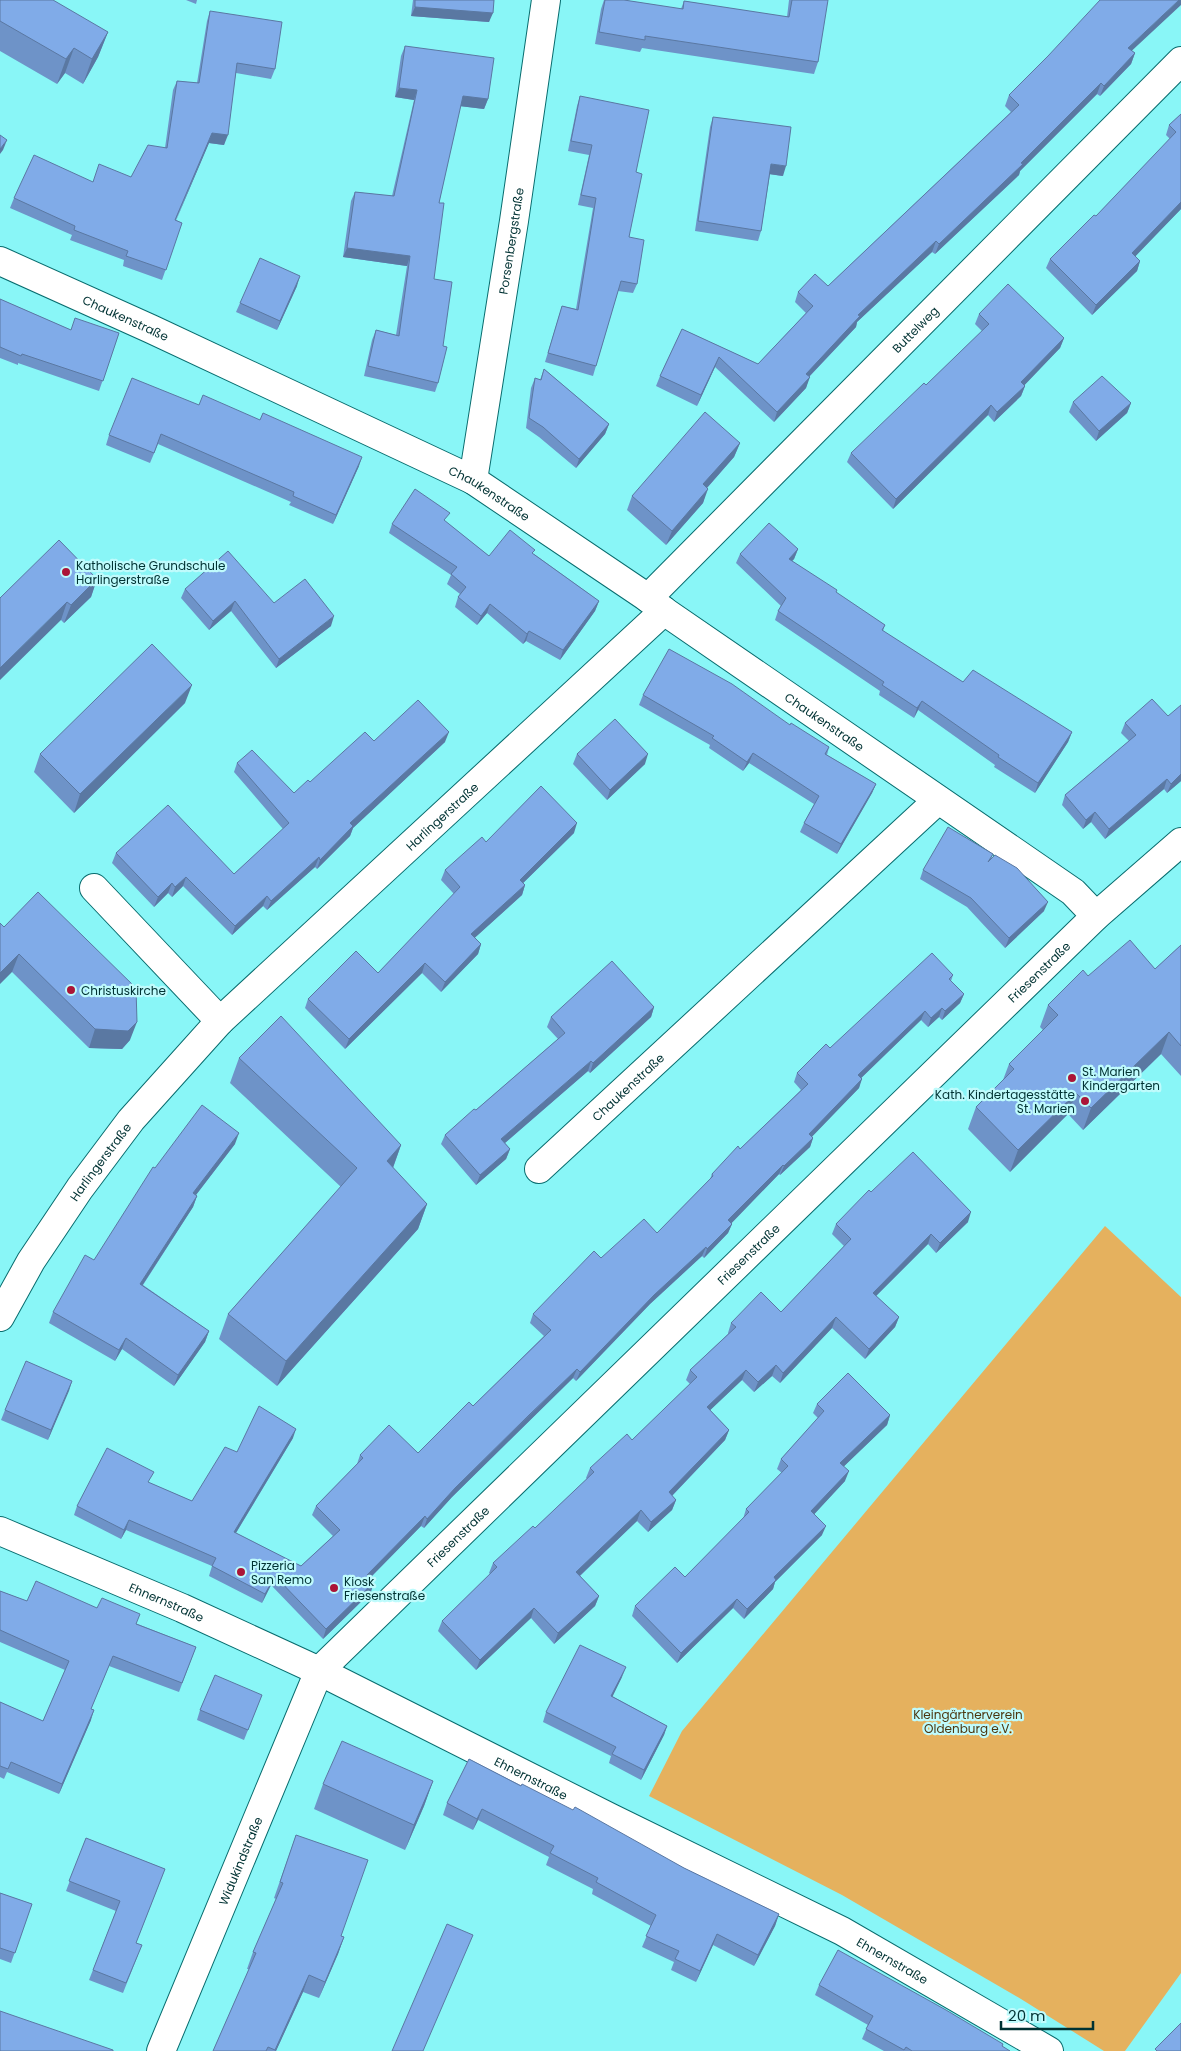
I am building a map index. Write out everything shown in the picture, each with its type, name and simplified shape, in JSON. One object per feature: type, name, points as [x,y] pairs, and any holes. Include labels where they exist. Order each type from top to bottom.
[{"type":"street","name":"Porsenbergstraße","points":[[473,480],[514,222],[546,0]]},
{"type":"street","name":"Buttelweg","points":[[656,604],[1181,61]]},
{"type":"street","name":"Chaukenstraße","points":[[0,261],[151,329],[473,480],[1073,892],[1096,916]]},
{"type":"street","name":"Harlingerstraße","points":[[0,1317],[31,1261],[125,1128],[220,1020],[656,604]]},
{"type":"street","name":"Chaukenstraße","points":[[539,1169],[938,800]]},
{"type":"street","name":"Friesenstraße","points":[[319,1671],[1096,916],[1181,842]]},
{"type":"street","points":[[94,888],[220,1020]]},
{"type":"street","name":"Ehnernstraße","points":[[0,1531],[182,1608],[319,1671],[611,1818],[842,1931],[1049,2051]]},
{"type":"street","name":"Widukindstraße","points":[[161,2051],[319,1671]]},
{"type":"green space","name":"Kleingärtnerverein Oldenburg e.V.","points":[[1105,1226],[1181,1297],[1181,1973],[1125,2051],[1104,2051],[1021,1999],[842,1895],[649,1796],[682,1731]]},
{"type":"building","points":[[0,0],[53,0],[108,32],[92,59],[74,48],[66,59],[0,21]]},
{"type":"building","points":[[415,0],[494,0],[493,13],[415,7]]},
{"type":"building","points":[[605,0],[624,0],[683,9],[684,1],[789,17],[792,0],[828,0],[818,62],[645,36],[645,40],[599,32]]},
{"type":"building","points":[[1100,0],[1179,0],[1128,48],[1135,53],[1104,86],[1101,83],[1021,163],[1023,164],[939,244],[936,241],[858,315],[860,316],[806,374],[810,377],[777,412],[719,357],[701,395],[660,376],[682,329],[758,364],[813,306],[798,292],[815,274],[828,286],[1019,105],[1009,95]]},
{"type":"building","points":[[210,11],[282,22],[275,69],[237,63],[228,135],[212,133],[175,220],[182,223],[166,270],[126,256],[128,251],[74,230],[75,226],[14,198],[34,155],[93,182],[99,164],[131,177],[148,145],[167,148],[177,81],[199,83]]},
{"type":"building","points":[[405,46],[494,58],[488,99],[463,96],[439,203],[444,203],[434,279],[452,282],[443,346],[447,347],[438,383],[368,366],[376,330],[399,336],[410,256],[347,248],[355,192],[394,196],[417,90],[399,88]]},
{"type":"building","points":[[580,96],[649,110],[636,172],[642,174],[629,237],[644,240],[637,284],[621,281],[596,366],[548,353],[562,306],[578,310],[596,198],[581,195],[592,145],[571,141]]},
{"type":"building","points":[[1181,114],[1181,202],[1132,253],[1140,261],[1096,305],[1050,259],[1094,215],[1096,216],[1176,132],[1169,125]]},
{"type":"building","points":[[713,117],[791,127],[786,166],[771,164],[761,231],[698,221]]},
{"type":"building","points":[[0,135],[7,140],[0,149]]},
{"type":"building","points":[[260,258],[300,276],[280,321],[240,303]]},
{"type":"building","points":[[1008,284],[1064,338],[1021,382],[1025,386],[997,412],[991,405],[896,499],[851,453],[924,383],[926,385],[989,324],[979,314]]},
{"type":"building","points":[[0,299],[71,330],[75,318],[119,333],[103,381],[22,354],[21,356],[0,347]]},
{"type":"building","points":[[544,369],[609,424],[579,459],[543,427],[529,418],[535,378],[541,380]]},
{"type":"building","points":[[1102,376],[1131,403],[1099,431],[1073,402]]},
{"type":"building","points":[[132,378],[199,405],[203,395],[260,420],[263,413],[362,457],[336,515],[293,496],[294,492],[161,434],[154,453],[109,435]]},
{"type":"building","points":[[705,412],[740,443],[703,484],[708,489],[672,531],[632,496]]},
{"type":"building","points":[[415,489],[450,513],[444,520],[489,556],[510,530],[535,550],[532,553],[599,601],[563,650],[529,631],[527,634],[490,604],[481,616],[458,597],[466,587],[451,574],[457,567],[392,524]]},
{"type":"building","points":[[769,523],[798,549],[789,559],[837,590],[836,592],[885,625],[882,630],[963,682],[973,670],[1072,732],[1038,783],[998,757],[999,755],[922,701],[917,708],[882,685],[884,682],[778,611],[786,598],[740,554]]},
{"type":"building","points":[[59,540],[97,579],[71,605],[67,602],[0,668],[0,598]]},
{"type":"building","points":[[228,551],[274,603],[305,579],[334,616],[279,659],[235,601],[213,621],[185,589]]},
{"type":"building","points":[[152,644],[192,685],[80,794],[40,754]]},
{"type":"building","points":[[669,649],[732,684],[790,725],[791,723],[829,747],[825,754],[876,784],[841,844],[804,823],[819,796],[753,753],[747,762],[712,738],[714,736],[643,695]]},
{"type":"building","points":[[1152,699],[1168,716],[1181,705],[1181,774],[1171,784],[1167,779],[1109,829],[1095,812],[1086,820],[1065,795],[1136,735],[1125,723]]},
{"type":"building","points":[[418,700],[449,732],[350,823],[353,826],[320,860],[319,857],[271,901],[267,896],[235,926],[186,877],[175,887],[172,883],[158,897],[116,853],[168,805],[234,874],[289,823],[237,763],[252,750],[294,793],[308,780],[310,782],[365,732],[374,741]]},
{"type":"building","points":[[615,719],[648,754],[610,790],[577,754]]},
{"type":"building","points":[[541,786],[577,823],[520,880],[525,885],[471,934],[481,944],[445,982],[425,963],[349,1039],[308,999],[356,951],[378,973],[460,887],[445,870],[482,837],[486,842]]},
{"type":"building","points":[[948,827],[993,854],[988,862],[995,855],[1017,868],[1048,902],[1009,938],[971,898],[923,870]]},
{"type":"building","name":"Christuskirche","points":[[38,892],[136,988],[137,1022],[128,1031],[95,1029],[19,954],[0,973],[0,923],[4,927]]},
{"type":"building","points":[[1130,940],[1155,969],[1181,945],[1181,1046],[1169,1032],[1091,1108],[1076,1093],[1018,1150],[976,1107],[1014,1069],[1009,1064],[1058,1015],[1048,1005],[1083,970],[1088,976]]},
{"type":"building","points":[[932,953],[953,975],[949,979],[964,994],[945,1011],[942,1008],[931,1018],[925,1011],[858,1075],[862,1079],[809,1134],[813,1138],[728,1220],[732,1224],[707,1249],[706,1247],[654,1295],[580,1372],[577,1369],[529,1415],[455,1488],[427,1519],[425,1516],[367,1575],[374,1582],[326,1629],[275,1576],[265,1594],[212,1566],[216,1558],[129,1520],[124,1530],[77,1506],[107,1448],[154,1472],[148,1482],[192,1501],[225,1447],[237,1452],[259,1406],[296,1429],[234,1532],[301,1566],[340,1530],[316,1506],[363,1458],[360,1455],[389,1425],[418,1453],[469,1402],[473,1406],[551,1330],[533,1314],[594,1251],[601,1258],[644,1219],[657,1233],[713,1176],[712,1174],[738,1146],[740,1149],[808,1084],[797,1073],[826,1044],[830,1048]]},
{"type":"building","points":[[612,961],[654,1007],[593,1063],[591,1061],[501,1139],[510,1149],[480,1175],[445,1135],[565,1033],[551,1017]]},
{"type":"building","points":[[281,1016],[401,1145],[387,1161],[427,1204],[286,1361],[228,1314],[357,1168],[239,1058]]},
{"type":"building","points":[[202,1105],[239,1133],[193,1193],[197,1196],[140,1284],[209,1331],[178,1375],[126,1338],[119,1350],[53,1312],[85,1255],[94,1260],[153,1167],[155,1168]]},
{"type":"building","points":[[913,1152],[971,1212],[940,1243],[931,1234],[873,1293],[899,1317],[869,1349],[836,1317],[783,1373],[776,1365],[758,1382],[746,1370],[707,1407],[729,1430],[669,1492],[676,1500],[651,1522],[641,1510],[576,1572],[599,1596],[558,1633],[534,1608],[480,1660],[442,1621],[497,1567],[493,1563],[533,1526],[535,1528],[594,1472],[590,1468],[627,1434],[632,1440],[697,1377],[690,1370],[736,1327],[731,1323],[761,1292],[781,1312],[851,1239],[836,1224],[869,1190],[871,1192]]},
{"type":"building","points":[[26,1361],[72,1381],[51,1430],[5,1410]]},
{"type":"building","points":[[848,1373],[890,1415],[840,1463],[849,1471],[811,1511],[826,1526],[774,1577],[776,1580],[747,1609],[737,1599],[681,1653],[635,1606],[675,1567],[685,1577],[749,1512],[746,1509],[788,1466],[781,1459],[824,1411],[817,1404]]},
{"type":"building","points":[[36,1581],[97,1608],[102,1598],[140,1614],[136,1624],[196,1647],[182,1683],[113,1656],[91,1709],[94,1710],[62,1784],[11,1762],[8,1769],[0,1766],[0,1702],[43,1721],[69,1661],[0,1630],[0,1591],[27,1601]]},
{"type":"building","points":[[580,1645],[626,1667],[611,1696],[667,1726],[644,1770],[612,1754],[616,1747],[546,1712]]},
{"type":"building","points":[[215,1675],[262,1695],[248,1730],[200,1710]]},
{"type":"building","points":[[342,1741],[433,1781],[414,1825],[323,1784]]},
{"type":"building","points":[[469,1759],[573,1810],[575,1807],[684,1868],[779,1914],[758,1955],[717,1934],[700,1971],[675,1959],[679,1951],[646,1936],[656,1915],[596,1882],[598,1878],[550,1853],[554,1846],[482,1809],[477,1819],[447,1803]]},
{"type":"building","points":[[296,1835],[368,1860],[341,1936],[344,1937],[325,1982],[309,1975],[275,2050],[268,2047],[266,2051],[213,2051],[256,1953],[253,1952],[283,1883],[280,1882]]},
{"type":"building","points":[[86,1838],[165,1869],[136,1943],[142,1945],[126,1983],[93,1970],[120,1901],[69,1881]]},
{"type":"building","points":[[0,1893],[32,1904],[15,1953],[0,1948]]},
{"type":"building","points":[[447,1924],[473,1935],[423,2051],[392,2051]]},
{"type":"building","points":[[838,1950],[946,2010],[1003,2044],[1002,2046],[1010,2051],[912,2051],[906,2047],[904,2050],[866,2029],[873,2016],[819,1985]]},
{"type":"building","points":[[0,2011],[113,2050],[113,2051],[0,2051]]},
{"type":"building","points":[[1181,2023],[1181,2051],[1157,2051],[1155,2049]]},
{"type":"place","name":"Katholische Grundschule Harlingerstraße","points":[[66,572]]},
{"type":"place","name":"Christuskirche","points":[[71,990]]},
{"type":"place","name":"St. Marien Kindergarten","points":[[1072,1078]]},
{"type":"place","name":"Kath. Kindertagesstätte St. Marien","points":[[1085,1101]]},
{"type":"place","name":"Pizzeria San Remo","points":[[241,1572]]},
{"type":"place","name":"Kiosk Friesenstraße","points":[[334,1588]]}]
